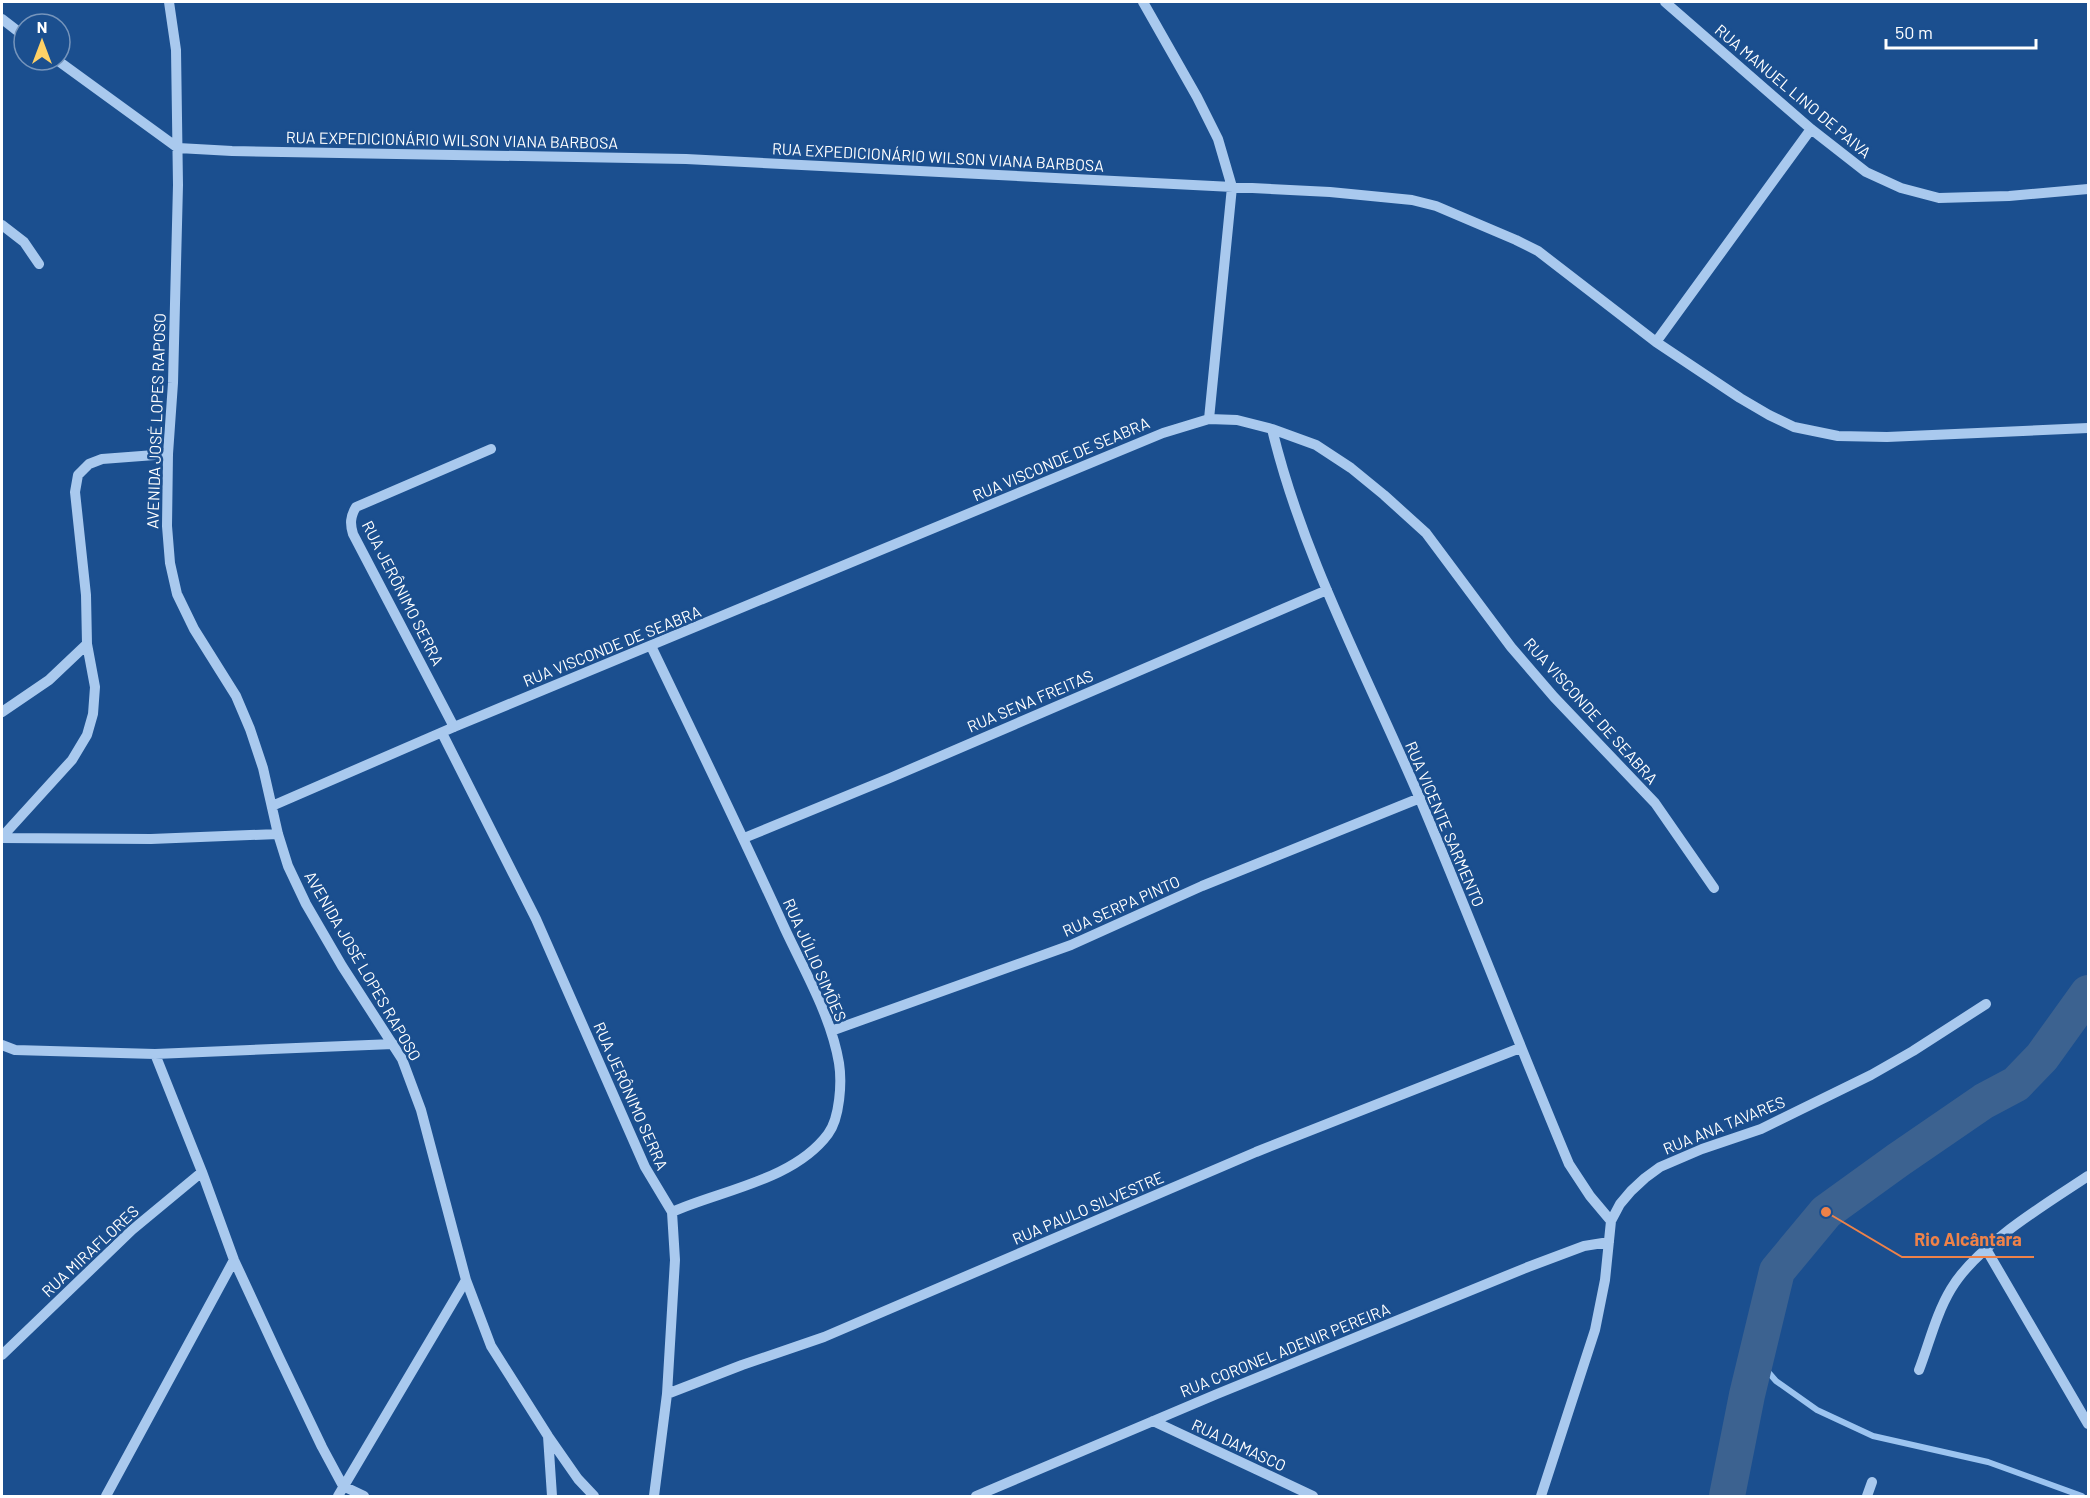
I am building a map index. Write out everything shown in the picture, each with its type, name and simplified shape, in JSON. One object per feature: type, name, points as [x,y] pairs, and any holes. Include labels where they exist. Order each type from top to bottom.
[{"type":"street","name":"AVENIDA JOSÉ LOPES RAPOSO","points":[[169,2],[176,50],[178,148],[173,383],[168,454],[167,526],[177,594],[194,629],[236,696],[254,738],[288,866],[306,904],[342,966],[402,1059],[422,1110],[466,1280],[491,1346],[548,1436],[578,1479],[594,1497]]},
{"type":"street","points":[[1143,2],[1218,139],[1232,187],[1209,419]]},
{"type":"street","name":"RUA MANUEL LINO DE PAIVA","points":[[1665,2],[1811,129],[1866,172],[1901,188],[1939,198],[2009,196],[2088,189]]},
{"type":"street","points":[[72,71],[178,148]]},
{"type":"street","points":[[1656,342],[1811,129]]},
{"type":"street","name":"RUA EXPEDICIONÁRIO WILSON VIANA BARBOSA","points":[[178,148],[244,152],[686,159],[1330,192],[1412,200],[1436,206],[1538,251],[1656,342],[1769,416],[1794,427],[1838,436],[1887,437],[2088,428]]},
{"type":"street","points":[[2,225],[24,242],[39,264]]},
{"type":"street","name":"RUA VISCONDE DE SEABRA","points":[[272,806],[454,727],[1162,433],[1209,419],[1237,420],[1272,429],[1316,445],[1351,468],[1426,533],[1511,647],[1554,697],[1655,803],[1714,888]]},
{"type":"street","name":"RUA VICENTE SARMENTO","points":[[1272,429],[1283,476],[1327,590],[1420,798],[1569,1164],[1590,1197],[1611,1221]]},
{"type":"street","name":"RUA JERÔNIMO SERRA","points":[[454,727],[353,534],[350,524],[356,507],[492,449]]},
{"type":"street","points":[[2,838],[72,760],[87,735],[93,714],[95,687],[87,644],[86,595],[75,492],[78,475],[89,464],[102,459],[168,454]]},
{"type":"street","name":"RUA SENA FREITAS","points":[[744,838],[1327,590]]},
{"type":"street","points":[[2,712],[50,680],[87,644]]},
{"type":"street","name":"RUA JÚLIO SIMÕES","points":[[651,646],[744,838],[831,1031],[839,1065],[841,1096],[830,1132],[803,1158],[770,1176],[672,1212]]},
{"type":"street","name":"RUA JERÔNIMO SERRA","points":[[442,733],[536,919],[645,1167],[672,1212],[675,1260],[668,1394],[654,1497]]},
{"type":"street","name":"RUA SERPA PINTO","points":[[831,1031],[1071,945],[1202,886],[1420,798]]},
{"type":"street","points":[[2,838],[151,839],[278,834]]},
{"type":"street","name":"RUA ANA TAVARES","points":[[1540,1497],[1595,1330],[1605,1280],[1611,1221],[1620,1204],[1631,1191],[1660,1167],[1702,1149],[1761,1129],[1795,1113],[1913,1051],[1986,1004]]},
{"type":"street","points":[[2,1045],[15,1050],[155,1054],[393,1044]]},
{"type":"street","name":"RUA PAULO SILVESTRE","points":[[668,1394],[742,1365],[824,1337],[1256,1152],[1520,1048]]},
{"type":"street","points":[[155,1054],[234,1260],[322,1447],[343,1486],[364,1497]]},
{"type":"street","name":"RUA MIRAFLORES","points":[[2,1355],[132,1230],[202,1172]]},
{"type":"street","points":[[1919,1370],[1952,1287],[1986,1250],[2026,1217],[2088,1176]]},
{"type":"street","name":"RUA CORONEL ADENIR PEREIRA","points":[[976,1497],[1153,1421],[1546,1260],[1584,1246],[1609,1242]]},
{"type":"street","points":[[1986,1250],[2088,1424]]},
{"type":"street","points":[[106,1497],[234,1260]]},
{"type":"street","points":[[338,1497],[466,1280]]},
{"type":"street","name":"RUA DAMASCO","points":[[1153,1421],[1313,1497]]},
{"type":"street","points":[[548,1436],[552,1497]]},
{"type":"street","points":[[1868,1497],[1872,1482]]},
{"type":"waterway","points":[[1727,1496],[1747,1395],[1777,1271],[1826,1212],[1984,1101],[2016,1084],[2042,1057],[2088,993]]},
{"type":"waterway","points":[[1756,1358],[1776,1381],[1817,1410],[1873,1436],[1988,1462],[2082,1496]]},
{"type":"place","name":"Rio Alcântara","points":[[1826,1212]]}]
